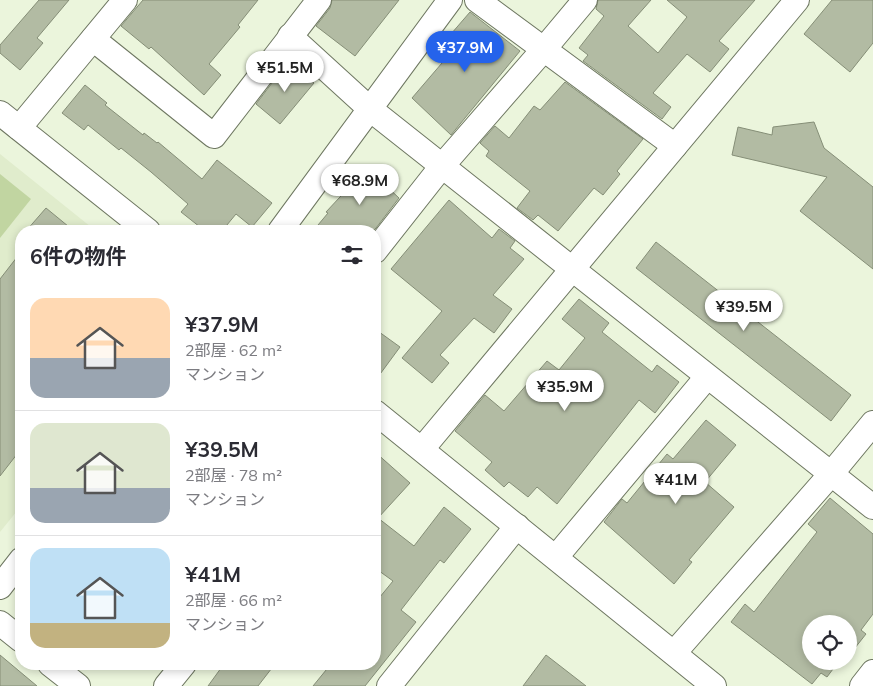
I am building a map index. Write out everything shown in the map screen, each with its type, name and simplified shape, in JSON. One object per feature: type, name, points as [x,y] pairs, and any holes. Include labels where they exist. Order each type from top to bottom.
[{"type":"street","points":[[19,128],[125,0]]},
{"type":"street","points":[[93,39],[214,136],[319,0]]},
{"type":"street","points":[[284,225],[450,0]]},
{"type":"street","points":[[477,0],[675,146]]},
{"type":"street","points":[[381,243],[442,166],[585,0]]},
{"type":"street","points":[[422,449],[797,0]]},
{"type":"street","points":[[290,36],[370,109],[873,507]]},
{"type":"street","points":[[0,113],[140,225]]},
{"type":"street","points":[[556,557],[707,376]]},
{"type":"street","points":[[381,422],[422,449],[674,653],[706,683]]},
{"type":"street","points":[[674,653],[831,474],[873,423]]},
{"type":"street","points":[[389,686],[517,526]]},
{"type":"street","points":[[0,587],[15,568]]},
{"type":"street","points":[[0,623],[15,635]]},
{"type":"street","points":[[58,670],[78,686]]},
{"type":"street","points":[[166,686],[179,670]]},
{"type":"street","points":[[862,686],[873,672]]},
{"type":"shaded area","points":[[0,154],[89,225],[15,225],[15,513],[0,532]]},
{"type":"shaded area","points":[[0,174],[31,199],[0,238]]},
{"type":"building","points":[[39,0],[69,0],[37,38],[43,43],[20,70],[0,53],[0,45]]},
{"type":"building","points":[[143,0],[258,0],[238,25],[240,27],[209,64],[221,75],[204,95],[151,47],[149,49],[121,26]]},
{"type":"building","points":[[332,0],[399,0],[355,56],[316,26],[330,8]]},
{"type":"building","points":[[598,0],[651,0],[628,26],[658,53],[687,17],[667,0],[755,0],[719,41],[729,49],[710,72],[687,54],[653,93],[671,107],[662,119],[583,61],[588,55],[579,48],[604,16],[596,9]]},
{"type":"building","points":[[832,0],[873,0],[873,43],[850,72],[804,34]]},
{"type":"building","points":[[470,12],[520,51],[451,135],[412,98],[460,42],[451,34]]},
{"type":"building","points":[[288,62],[314,83],[280,124],[256,104]]},
{"type":"building","points":[[565,82],[643,139],[617,171],[620,174],[603,195],[594,188],[558,231],[538,215],[533,220],[517,208],[530,191],[486,156],[489,151],[480,143],[495,126],[509,138],[534,106],[540,110]]},
{"type":"building","points":[[85,85],[107,103],[105,105],[143,135],[144,133],[158,142],[202,179],[217,160],[272,203],[254,225],[250,225],[236,214],[227,225],[197,225],[181,212],[188,204],[151,172],[121,148],[119,150],[88,125],[84,130],[62,113]]},
{"type":"building","points":[[814,122],[824,148],[873,187],[873,269],[800,211],[827,177],[732,155],[738,127],[772,135],[773,127]]},
{"type":"building","points":[[367,168],[399,198],[378,225],[318,225],[328,213],[326,212]]},
{"type":"building","points":[[449,200],[492,238],[499,229],[515,241],[510,248],[524,259],[493,295],[512,309],[494,333],[474,318],[440,355],[449,363],[432,383],[402,358],[442,311],[391,269]]},
{"type":"building","points":[[46,208],[67,225],[31,225]]},
{"type":"building","points":[[656,242],[851,395],[831,421],[636,268]]},
{"type":"building","points":[[15,260],[15,457],[0,476],[0,279]]},
{"type":"building","points":[[579,299],[609,323],[602,332],[652,372],[657,365],[679,382],[655,413],[639,400],[557,504],[537,487],[528,497],[509,482],[504,487],[485,470],[492,462],[455,431],[485,395],[504,411],[547,361],[559,370],[585,338],[562,319]]},
{"type":"building","points":[[381,333],[400,347],[381,373]]},
{"type":"building","points":[[706,420],[736,445],[705,482],[734,507],[689,560],[692,562],[674,584],[604,522],[622,499],[627,503],[667,454],[673,459]]},
{"type":"building","points":[[381,457],[410,483],[381,515]]},
{"type":"building","points":[[830,498],[873,534],[873,614],[861,630],[866,634],[857,645],[857,615],[802,615],[802,670],[832,670],[827,677],[821,673],[812,684],[731,622],[745,604],[754,612],[817,532],[808,524]]},
{"type":"building","points":[[444,507],[471,529],[444,563],[440,560],[401,610],[416,622],[381,666],[381,596],[393,581],[381,572],[381,520],[414,546]]},
{"type":"building","points":[[0,655],[15,668],[15,670],[18,670],[37,686],[0,686]]},
{"type":"building","points":[[546,655],[586,686],[523,686]]},
{"type":"building","points":[[220,670],[270,670],[258,686],[208,686]]},
{"type":"building","points":[[326,670],[378,670],[365,686],[313,686]]}]
